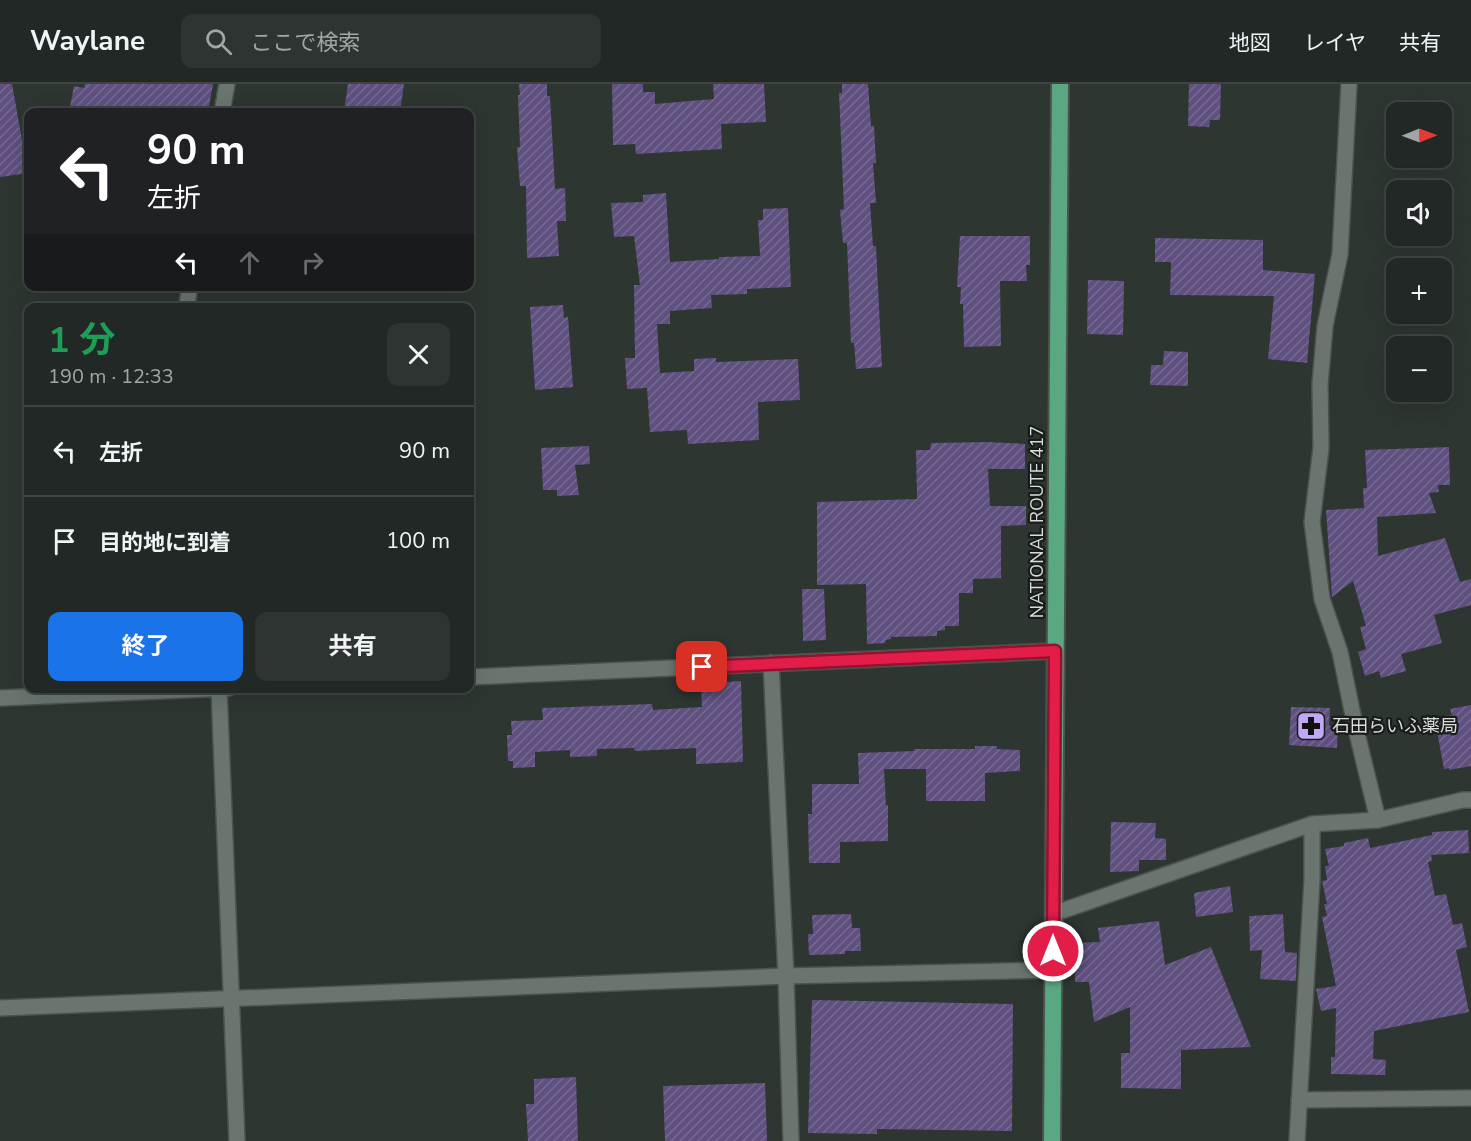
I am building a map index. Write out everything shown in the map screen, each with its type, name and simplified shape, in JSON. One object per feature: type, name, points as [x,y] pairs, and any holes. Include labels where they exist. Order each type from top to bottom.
[{"type":"highway","name":"NATIONAL ROUTE 417","points":[[1052,1141],[1060,84]]},
{"type":"street","points":[[223,108],[227,84]]},
{"type":"street","points":[[1349,84],[1340,255],[1325,326],[1320,384],[1321,448],[1312,522],[1322,599],[1340,652],[1378,820]]},
{"type":"street","points":[[474,677],[1055,651]]},
{"type":"street","points":[[771,663],[786,976],[791,1141]]},
{"type":"street","points":[[0,698],[122,693]]},
{"type":"street","points":[[219,693],[237,1141]]},
{"type":"street","points":[[1053,914],[1312,824],[1378,820],[1471,800]]},
{"type":"street","points":[[1297,1141],[1312,880],[1312,824]]},
{"type":"street","points":[[0,1008],[786,976],[1053,970]]},
{"type":"street","points":[[1299,1100],[1471,1098]]},
{"type":"building","points":[[0,84],[12,84],[22,140],[24,140],[24,174],[0,177]]},
{"type":"building","points":[[85,84],[213,84],[209,108],[70,108],[74,86],[84,88]]},
{"type":"building","points":[[348,84],[404,84],[401,108],[345,108]]},
{"type":"building","points":[[519,84],[547,84],[547,96],[550,96],[555,189],[565,188],[566,221],[557,221],[559,256],[527,258],[526,186],[520,186],[517,147],[520,147]]},
{"type":"building","points":[[612,84],[643,84],[643,92],[655,92],[655,104],[714,99],[713,84],[764,84],[766,122],[721,124],[722,149],[636,154],[635,144],[613,145]]},
{"type":"building","points":[[842,84],[868,84],[871,126],[874,126],[876,163],[873,163],[876,203],[870,203],[873,246],[876,246],[882,367],[856,369],[854,343],[851,343],[847,243],[843,243],[840,210],[844,209],[839,93],[842,93]]},
{"type":"building","points":[[1189,84],[1221,84],[1220,120],[1210,120],[1209,127],[1188,126]]},
{"type":"building","points":[[666,193],[670,262],[760,256],[758,220],[763,220],[763,209],[788,208],[791,287],[747,289],[747,294],[711,295],[712,308],[670,311],[670,324],[657,324],[660,373],[694,371],[694,359],[716,358],[716,362],[798,359],[800,400],[758,402],[759,440],[688,444],[687,430],[650,432],[647,388],[627,389],[625,358],[635,358],[634,285],[640,285],[634,236],[614,237],[611,203],[643,202],[643,195]]},
{"type":"building","points":[[960,236],[1030,236],[1030,265],[1026,265],[1027,281],[1000,281],[1001,346],[964,347],[963,304],[960,304],[961,287],[957,287]]},
{"type":"building","points":[[1155,238],[1263,240],[1263,270],[1315,274],[1307,363],[1268,359],[1274,296],[1170,295],[1171,262],[1155,262]]},
{"type":"building","points":[[1088,280],[1124,281],[1123,335],[1087,334]]},
{"type":"building","points":[[563,305],[564,318],[568,317],[573,387],[535,390],[530,307]]},
{"type":"building","points":[[1164,351],[1188,352],[1188,386],[1150,385],[1151,365],[1163,365]]},
{"type":"building","points":[[931,443],[1025,444],[1025,469],[988,469],[990,506],[1026,506],[1026,525],[1001,526],[1001,578],[973,579],[973,593],[959,593],[959,626],[945,626],[945,630],[937,631],[937,636],[891,637],[885,643],[867,644],[866,584],[817,585],[817,502],[917,499],[916,450],[930,450]]},
{"type":"building","points":[[589,446],[590,464],[575,465],[579,495],[557,496],[557,490],[543,490],[541,448]]},
{"type":"building","points":[[1449,447],[1450,485],[1438,485],[1439,492],[1429,493],[1436,513],[1377,517],[1378,556],[1445,538],[1460,582],[1471,579],[1471,605],[1434,615],[1442,643],[1401,654],[1406,671],[1381,678],[1379,671],[1365,676],[1358,652],[1366,649],[1360,627],[1366,626],[1353,581],[1332,597],[1326,510],[1364,508],[1363,488],[1367,488],[1365,450]]},
{"type":"building","points":[[802,589],[824,589],[826,640],[803,641]]},
{"type":"building","points":[[741,681],[743,762],[696,764],[696,748],[635,751],[634,748],[597,749],[597,756],[570,757],[570,750],[535,752],[535,767],[513,768],[513,761],[508,761],[507,735],[512,735],[511,721],[543,720],[542,708],[652,704],[653,710],[702,707],[701,684]]},
{"type":"building","points":[[1471,705],[1471,766],[1444,769],[1435,720],[1438,717],[1452,715],[1450,709]]},
{"type":"building","points":[[1291,707],[1330,708],[1329,726],[1338,726],[1337,748],[1289,745]]},
{"type":"building","points":[[975,746],[997,746],[997,749],[1020,750],[1020,771],[985,773],[985,801],[926,801],[926,769],[884,769],[886,805],[888,805],[888,841],[840,842],[840,863],[809,863],[808,814],[812,814],[812,784],[859,784],[858,753],[914,751],[914,749],[975,749]]},
{"type":"building","points":[[1111,822],[1156,823],[1155,838],[1166,839],[1166,860],[1139,860],[1139,871],[1110,872]]},
{"type":"building","points":[[1468,830],[1469,853],[1431,855],[1432,861],[1428,862],[1435,896],[1446,894],[1453,925],[1462,923],[1467,947],[1456,950],[1469,1012],[1374,1031],[1373,1059],[1386,1060],[1385,1075],[1331,1074],[1331,1057],[1335,1057],[1336,1008],[1321,1011],[1316,989],[1336,986],[1322,917],[1327,916],[1322,881],[1327,880],[1325,866],[1329,866],[1325,849],[1344,846],[1344,843],[1368,838],[1370,848],[1432,835],[1432,832]]},
{"type":"building","points":[[1230,886],[1233,912],[1196,917],[1194,893]]},
{"type":"building","points":[[851,914],[852,928],[860,928],[861,951],[809,955],[808,934],[813,934],[812,915]]},
{"type":"building","points":[[1283,914],[1285,952],[1297,953],[1296,981],[1260,979],[1262,950],[1250,951],[1249,916]]},
{"type":"building","points":[[1159,921],[1165,965],[1211,947],[1251,1047],[1181,1050],[1181,1089],[1121,1088],[1121,1053],[1130,1053],[1130,1007],[1094,1022],[1089,982],[1075,982],[1076,943],[1100,942],[1098,928]]},
{"type":"building","points":[[812,1000],[1013,1004],[1012,1131],[877,1129],[877,1134],[808,1133]]},
{"type":"building","points":[[576,1077],[578,1141],[528,1141],[526,1104],[534,1104],[534,1079]]},
{"type":"building","points":[[765,1083],[767,1141],[665,1141],[663,1086]]},
{"type":"place","name":"石田らいふ薬局","points":[[1311,726]]},
{"type":"route","points":[[702,667],[1055,651],[1053,951]]}]
